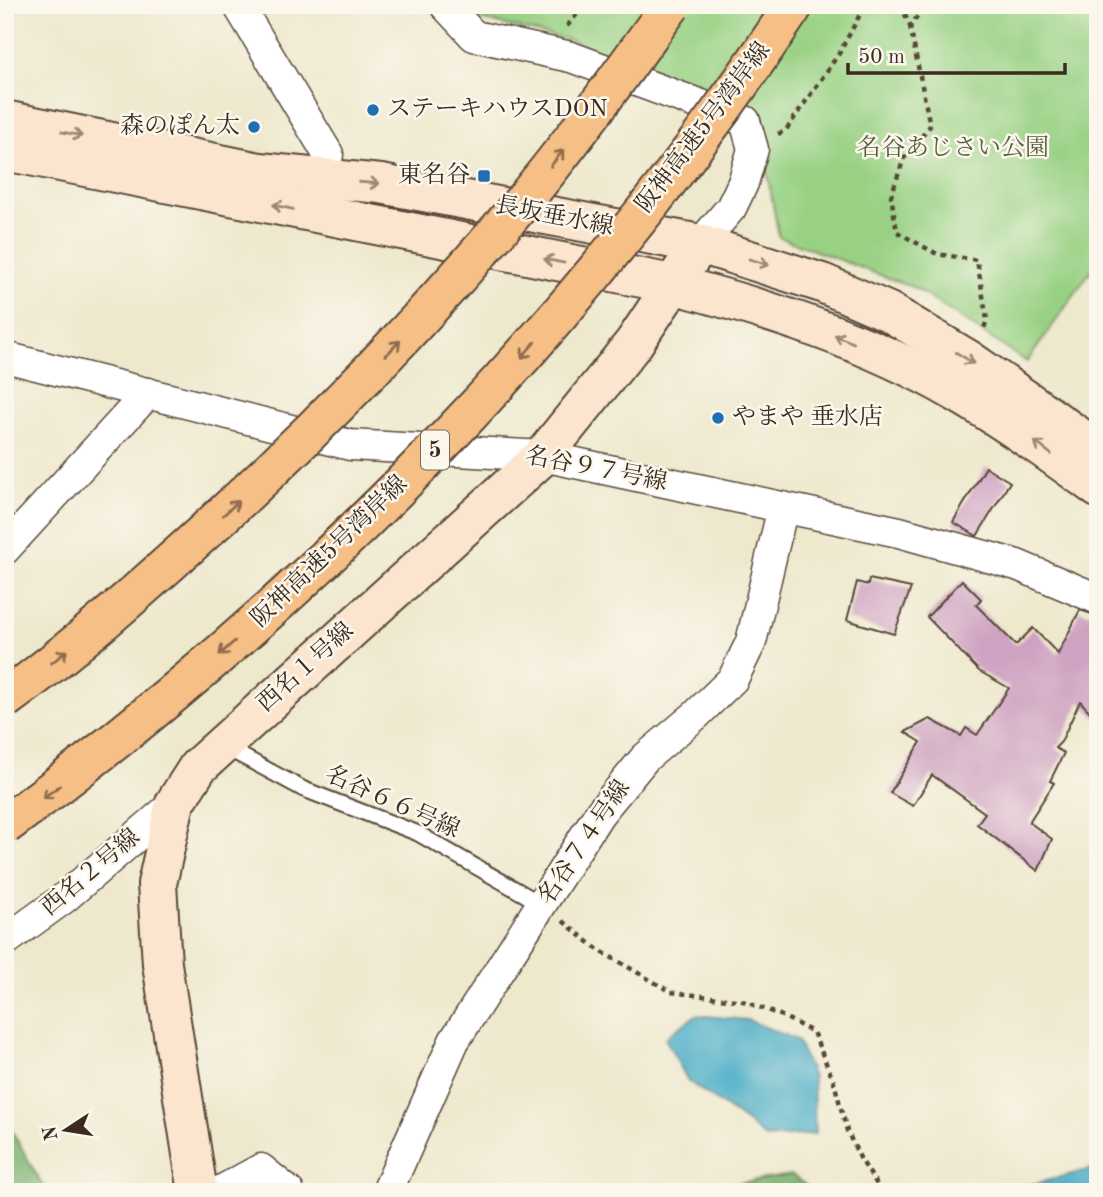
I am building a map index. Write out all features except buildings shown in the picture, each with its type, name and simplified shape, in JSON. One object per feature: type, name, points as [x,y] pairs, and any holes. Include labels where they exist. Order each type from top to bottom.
[{"type":"highway","points":[[5,699],[127,602],[232,507],[342,401],[418,321],[515,211],[603,99],[670,5]]},
{"type":"highway","name":"阪神高速5号湾岸線","points":[[5,825],[86,766],[191,681],[293,590],[397,489],[498,385],[597,269],[687,155],[794,5]]},
{"type":"main road","name":"長坂垂水線","points":[[5,120],[260,172],[322,197],[381,184],[700,244],[822,284],[889,312],[969,360],[1098,450]]},
{"type":"main road","name":"長坂垂水線","points":[[5,151],[322,197],[759,307],[877,353],[956,392],[1033,440],[1098,488]]},
{"type":"main road","name":"西名１号線","points":[[198,1192],[162,964],[158,884],[175,803],[198,767],[221,745],[543,457],[634,342],[700,244]]},
{"type":"street","points":[[238,5],[328,153],[322,197]]},
{"type":"street","points":[[445,5],[474,36],[570,57],[745,121],[753,149],[743,183],[731,208],[700,244]]},
{"type":"street","name":"名谷９７号線","points":[[5,357],[350,445],[543,457],[899,532],[1017,565],[1098,599]]},
{"type":"street","points":[[5,550],[148,393]]},
{"type":"street","name":"名谷７４号線","points":[[387,1192],[454,1041],[599,814],[645,758],[733,679],[751,642],[783,507]]},
{"type":"street","name":"西名２号線","points":[[5,941],[63,899],[175,803]]},
{"type":"street","points":[[219,1192],[261,1169],[289,1192]]},
{"type":"lane","name":"名谷６６号線","points":[[221,745],[303,789],[417,833],[543,905]]},
{"type":"path","points":[[753,149],[786,130],[840,52],[865,5]]},
{"type":"path","points":[[901,5],[910,26],[930,126],[904,158],[891,196],[897,232],[937,254],[977,260],[986,320],[980,341]]},
{"type":"path","points":[[910,26],[919,15],[918,5]]},
{"type":"path","points":[[543,905],[597,949],[671,992],[743,1001],[780,1015],[813,1032],[834,1082],[848,1131],[861,1160],[882,1192]]},
{"type":"green space","name":"名谷あじさい公園","points":[[460,5],[1098,5],[1098,267],[1092,269],[1027,362],[915,288],[779,237],[755,107],[574,41],[471,17]]},
{"type":"green space","points":[[5,1131],[12,1131],[44,1188],[43,1192],[5,1192]]},
{"type":"green space","points":[[792,1175],[814,1192],[704,1192],[719,1186]]},
{"type":"water","points":[[696,1015],[748,1020],[797,1040],[813,1077],[815,1134],[765,1138],[747,1122],[688,1081],[665,1038]]},
{"type":"water","points":[[1098,1167],[1098,1192],[1004,1192]]},
{"type":"place","name":"ステーキハウスDON","points":[[373,110]]},
{"type":"place","name":"森のぽん太","points":[[254,127]]},
{"type":"place","name":"東名谷","points":[[484,176]]},
{"type":"place","name":"やまや 垂水店","points":[[718,418]]}]
